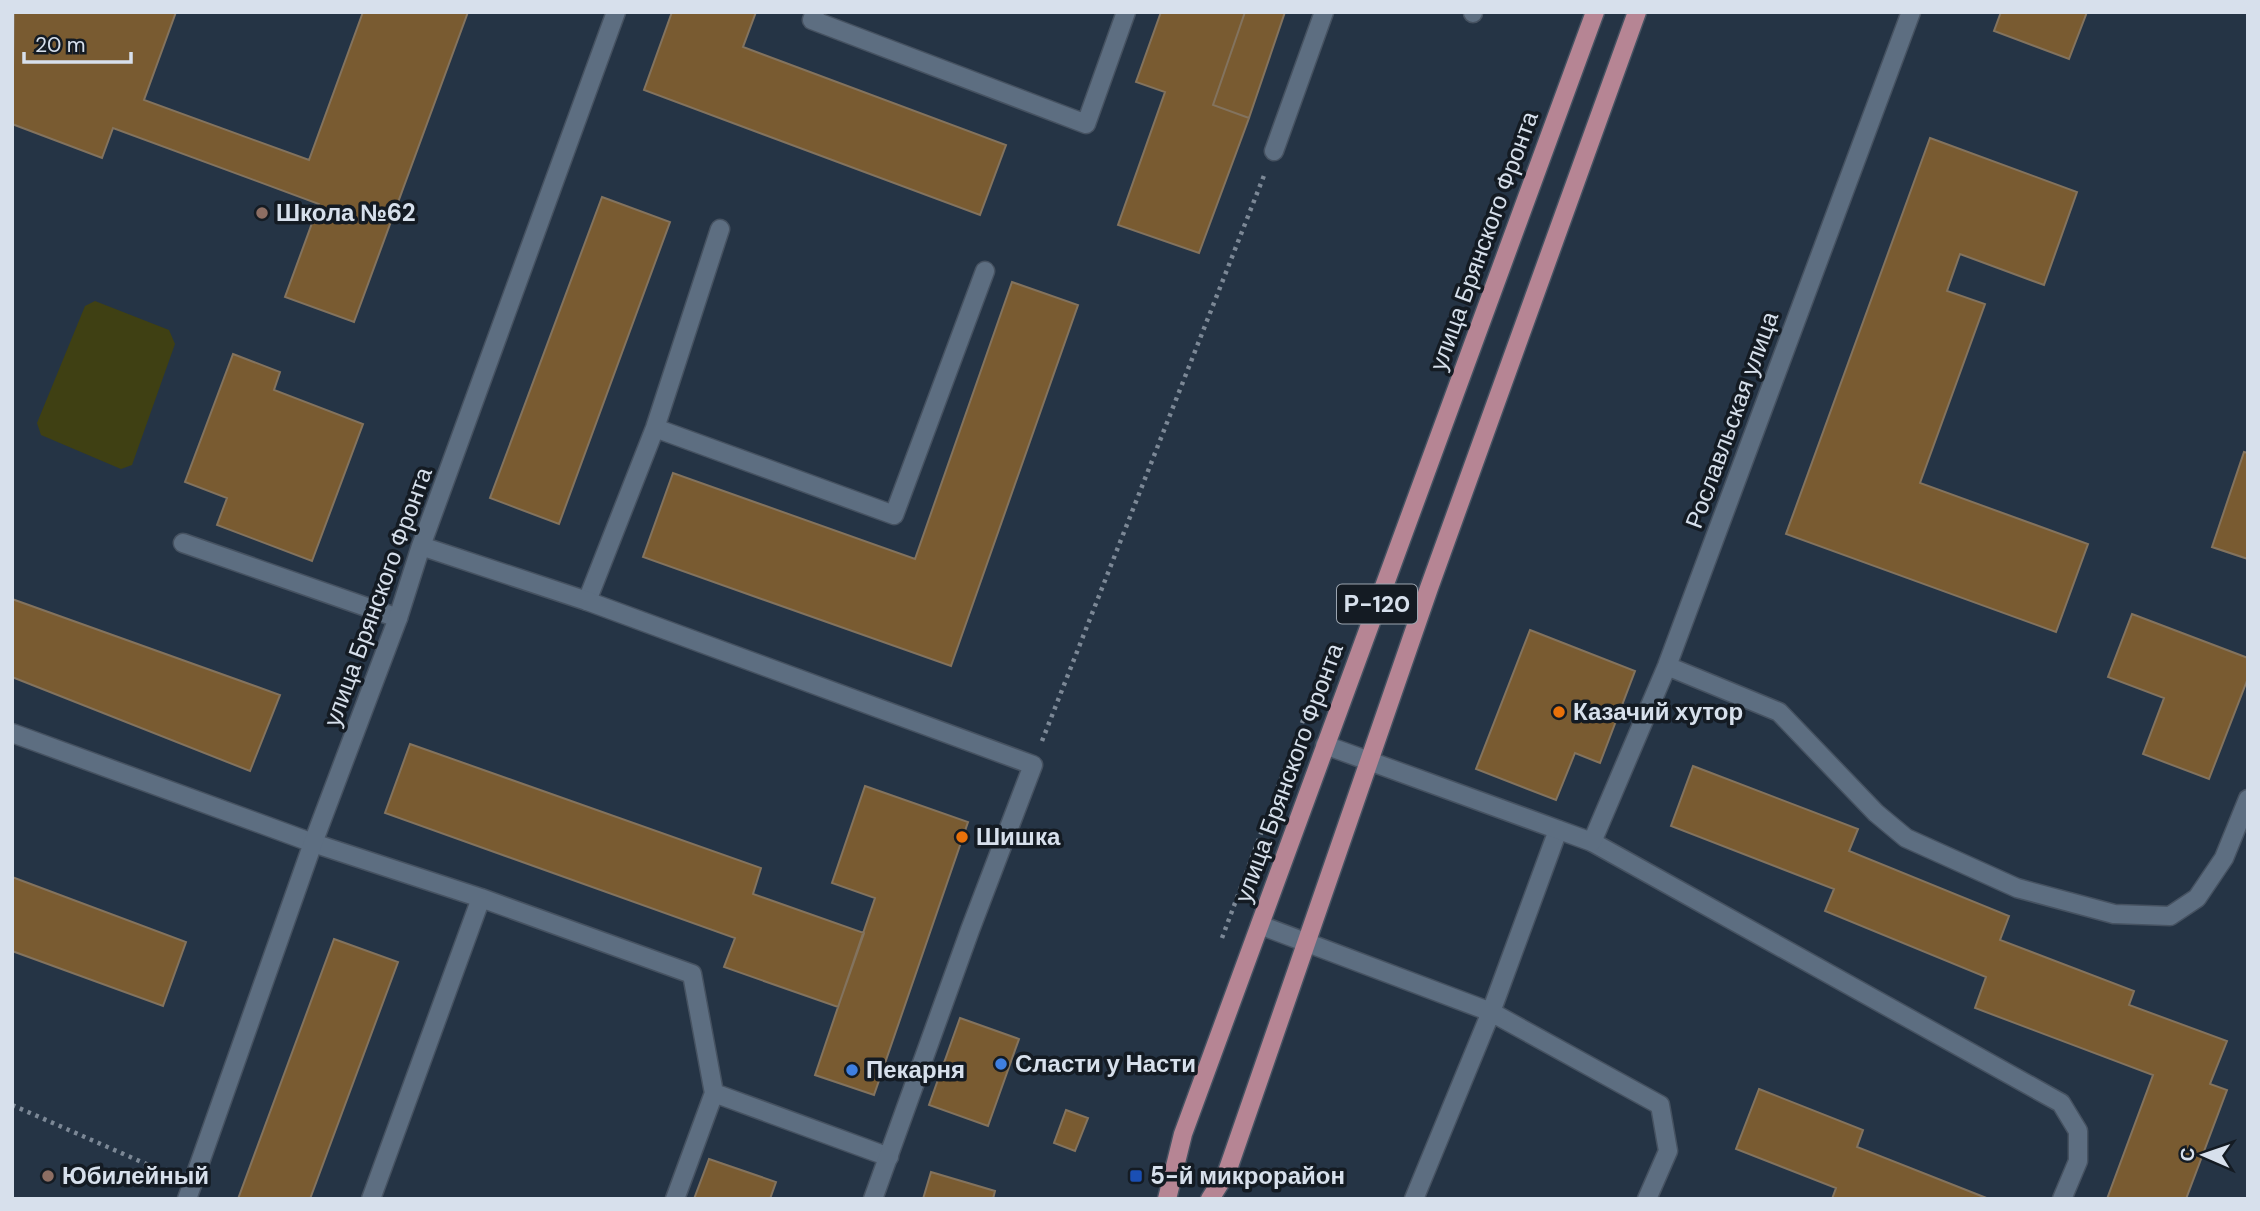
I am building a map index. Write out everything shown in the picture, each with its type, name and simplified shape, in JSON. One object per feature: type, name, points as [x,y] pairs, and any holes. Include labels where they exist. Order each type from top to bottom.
[{"type":"main road","name":"улица Брянского Фронта","points":[[1167,1199],[1183,1135],[1595,12]]},
{"type":"main road","points":[[1210,1199],[1227,1172],[1429,588],[1637,12]]},
{"type":"street","name":"улица Брянского Фронта","points":[[190,1192],[313,843],[398,618],[421,547],[616,12]]},
{"type":"street","points":[[815,12],[812,20],[1086,124],[1126,12]]},
{"type":"street","points":[[1274,151],[1324,12]]},
{"type":"street","name":"Рославльская улица","points":[[1592,842],[1667,666],[1911,12]]},
{"type":"street","points":[[587,601],[655,428],[720,229]]},
{"type":"street","points":[[655,428],[894,515],[985,271]]},
{"type":"street","points":[[183,543],[398,618]]},
{"type":"street","points":[[421,547],[587,601],[1032,765],[873,1199]]},
{"type":"street","points":[[1667,666],[1779,712],[1876,813],[1906,838],[2017,888],[2114,914],[2170,916],[2197,898],[2224,858],[2248,799]]},
{"type":"street","points":[[12,733],[313,843],[481,898],[692,974],[714,1093],[675,1199]]},
{"type":"street","points":[[1325,745],[1592,842],[2061,1103],[2078,1131],[2078,1161],[2062,1199]]},
{"type":"street","points":[[1414,1199],[1491,1012],[1558,830]]},
{"type":"street","points":[[371,1199],[481,898]]},
{"type":"street","points":[[1259,925],[1491,1012],[1660,1105],[1668,1151],[1647,1199]]},
{"type":"street","points":[[714,1093],[889,1157]]},
{"type":"path","points":[[1032,765],[1274,151]]},
{"type":"path","points":[[12,1105],[190,1192]]},
{"type":"shaded area","points":[[95,301],[169,330],[175,344],[132,465],[121,469],[41,435],[37,423],[85,306]]},
{"type":"building","points":[[14,12],[176,12],[144,100],[309,160],[363,12],[468,12],[354,322],[285,297],[319,204],[113,128],[102,158],[12,124]]},
{"type":"building","points":[[672,12],[756,12],[743,47],[1006,145],[980,215],[644,90]]},
{"type":"building","points":[[1161,12],[1245,12],[1213,105],[1249,118],[1199,253],[1118,225],[1165,92],[1136,82]]},
{"type":"building","points":[[1245,12],[1285,12],[1249,118],[1213,105]]},
{"type":"building","points":[[2001,12],[2087,12],[2069,59],[1994,31]]},
{"type":"building","points":[[1930,138],[2077,192],[2044,285],[1960,254],[1947,291],[1985,304],[1920,483],[2088,544],[2056,632],[1786,534]]},
{"type":"building","points":[[602,197],[670,222],[559,524],[490,498]]},
{"type":"building","points":[[1012,282],[1078,305],[951,666],[643,557],[673,473],[915,559]]},
{"type":"building","points":[[233,354],[280,372],[274,390],[363,424],[312,561],[217,525],[227,498],[185,482]]},
{"type":"building","points":[[2244,452],[2248,453],[2248,559],[2212,547]]},
{"type":"building","points":[[12,599],[280,695],[250,771],[12,677]]},
{"type":"building","points":[[2132,614],[2248,658],[2248,678],[2209,779],[2143,754],[2164,698],[2108,677]]},
{"type":"building","name":"Казачий хутор","points":[[1530,630],[1635,671],[1600,763],[1575,753],[1556,800],[1476,769]]},
{"type":"building","points":[[410,744],[761,868],[753,894],[864,933],[838,1007],[724,967],[735,938],[385,813]]},
{"type":"building","points":[[1693,766],[1858,829],[1849,851],[2009,916],[2000,940],[2134,991],[2129,1005],[2227,1041],[2210,1084],[2227,1090],[2186,1199],[2107,1199],[2153,1075],[1975,1008],[1986,977],[1825,911],[1834,889],[1671,826]]},
{"type":"building","points":[[865,786],[968,822],[874,1095],[815,1075],[875,898],[832,883]]},
{"type":"building","points":[[12,877],[186,942],[163,1006],[12,951]]},
{"type":"building","points":[[334,939],[398,962],[310,1199],[238,1199]]},
{"type":"building","points":[[960,1018],[1019,1039],[988,1126],[929,1105]]},
{"type":"building","points":[[1759,1089],[1863,1130],[1857,1147],[1989,1199],[1832,1199],[1836,1188],[1736,1149]]},
{"type":"building","points":[[1066,1110],[1088,1118],[1075,1151],[1054,1143]]},
{"type":"building","points":[[709,1159],[776,1182],[770,1199],[694,1199]]},
{"type":"building","points":[[931,1172],[995,1191],[993,1199],[923,1199]]},
{"type":"place","name":"Школа №62","points":[[262,213]]},
{"type":"place","name":"Казачий хутор","points":[[1559,712]]},
{"type":"place","name":"Шишка","points":[[962,837]]},
{"type":"place","name":"Сласти у Насти","points":[[1001,1064]]},
{"type":"place","name":"Пекарня","points":[[852,1070]]},
{"type":"place","name":"Юбилейный","points":[[48,1176]]},
{"type":"place","name":"5-й микрорайон","points":[[1136,1176]]}]
